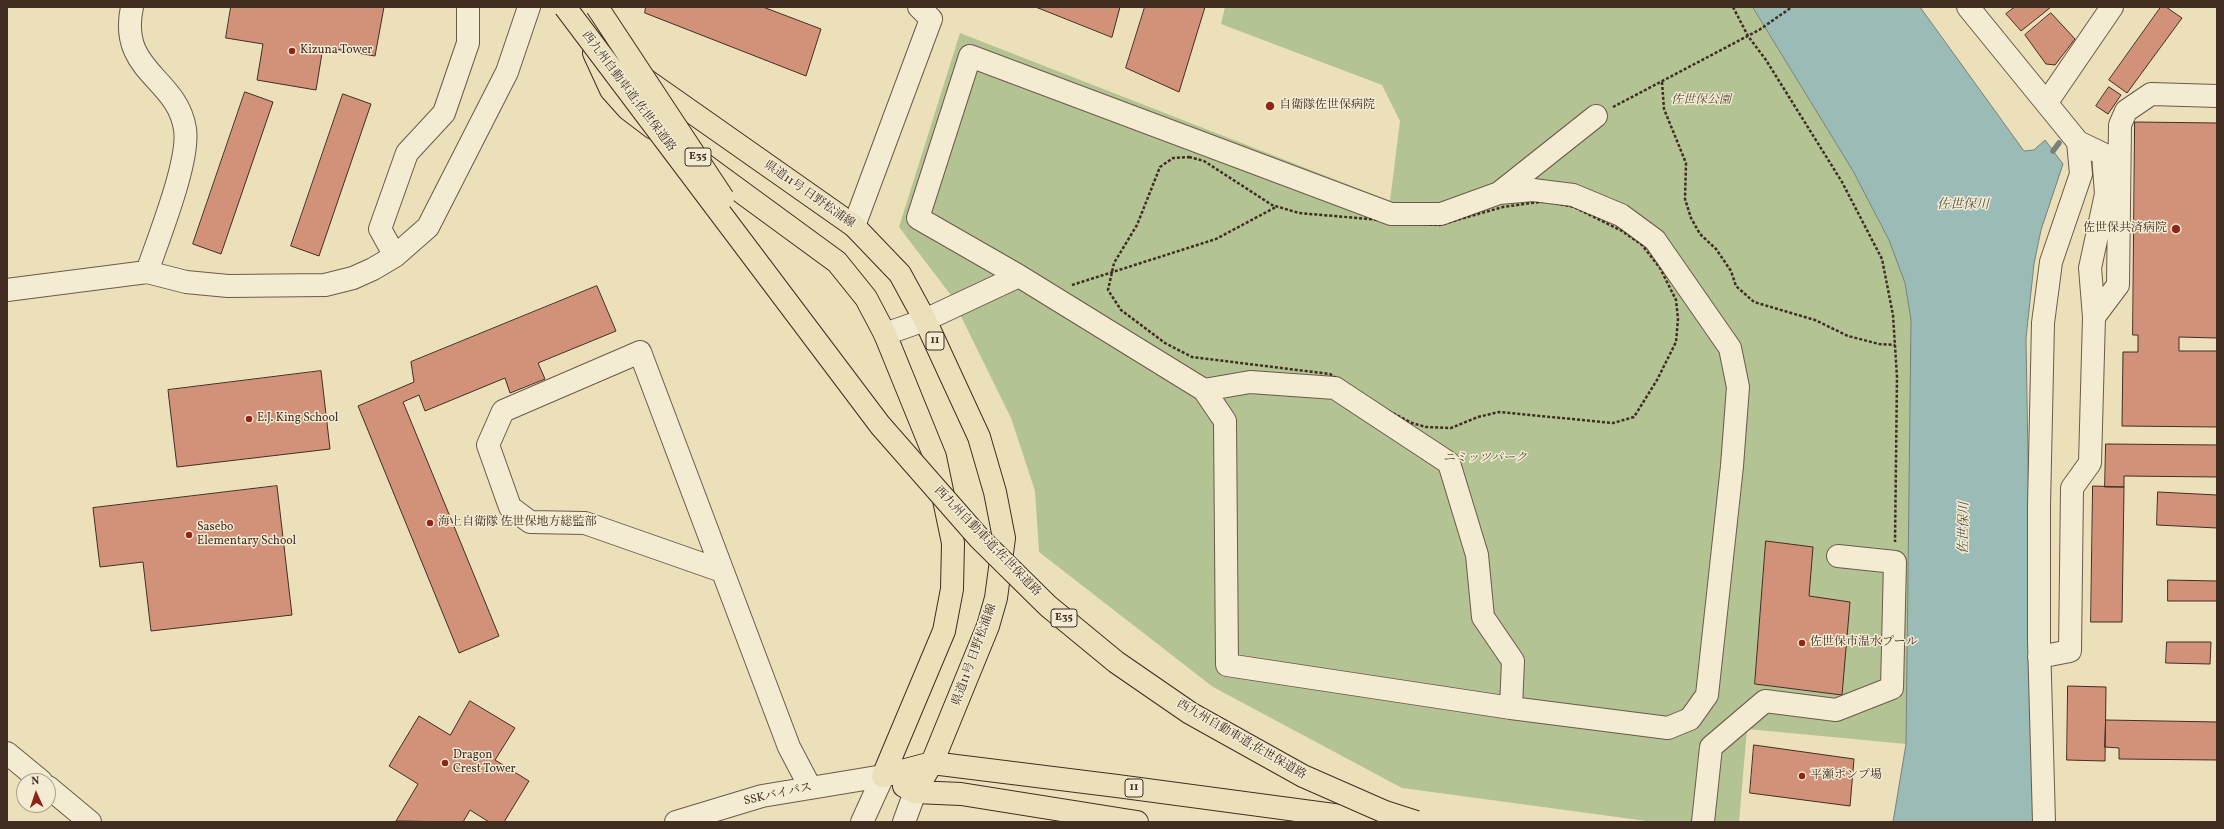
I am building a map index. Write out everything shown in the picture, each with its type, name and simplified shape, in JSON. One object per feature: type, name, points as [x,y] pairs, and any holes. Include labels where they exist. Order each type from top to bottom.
[{"type":"main road","points":[[556,7],[628,93]]},
{"type":"main road","name":"西九州自動車道;佐世保道路","points":[[565,7],[628,93],[880,425],[980,539],[1048,606],[1116,662],[1190,714],[1303,776],[1385,812],[1416,822]]},
{"type":"main road","points":[[577,7],[585,32],[611,90],[628,109],[837,262],[866,298],[885,334],[935,457],[953,543],[952,589],[944,631],[883,776],[915,792],[961,794],[1137,822]]},
{"type":"main road","name":"西九州自動車道;佐世保道路","points":[[596,7],[708,172],[793,311]]},
{"type":"main road","name":"県道11号 日野松浦線","points":[[605,7],[609,22],[632,65],[648,82],[854,226],[900,274],[925,320],[979,437],[995,492],[1004,538],[996,598],[988,626],[932,763],[915,792]]},
{"type":"main road","points":[[613,7],[708,172]]},
{"type":"main road","name":"11","points":[[883,776],[932,763],[1386,822]]},
{"type":"street","points":[[132,7],[130,42],[145,69],[176,103],[185,129],[184,157],[148,272]]},
{"type":"street","points":[[395,256],[380,229],[406,153],[444,114],[468,43],[468,7]]},
{"type":"street","points":[[7,290],[148,272],[186,282],[228,286],[326,285],[352,278],[395,256],[428,226],[507,72],[529,7]]},
{"type":"street","points":[[854,226],[930,19],[919,7]]},
{"type":"street","points":[[1968,7],[2047,102],[2078,142],[2103,154],[2106,194],[2090,268],[2094,317],[2090,463],[2072,488],[2070,651],[2039,657]]},
{"type":"street","points":[[2047,102],[2112,7]]},
{"type":"street","points":[[970,56],[1392,214],[1441,214],[1499,193],[1534,190],[1573,195],[1621,215],[1656,240],[1730,348],[1738,387],[1732,466],[1707,695],[1690,719],[1668,728],[1512,708],[1227,665],[1225,421],[1204,390],[1019,276],[918,218],[970,56]]},
{"type":"street","points":[[2094,317],[2118,284],[2120,125],[2126,111],[2151,94],[2217,96]]},
{"type":"street","points":[[1499,193],[1596,116]]},
{"type":"street","points":[[2044,822],[2039,657],[2039,506],[2043,322],[2051,262],[2081,174],[2078,142]]},
{"type":"street","points":[[885,334],[925,320],[1019,276]]},
{"type":"street","points":[[722,571],[585,524],[530,522],[510,507],[488,445],[502,412],[640,352],[789,747],[810,787]]},
{"type":"street","points":[[1204,390],[1250,382],[1335,388],[1449,463],[1477,555],[1483,617],[1512,661],[1512,708]]},
{"type":"street","points":[[1703,822],[1711,747],[1765,701],[1836,710],[1892,688],[1895,562],[1838,556]]},
{"type":"street","points":[[7,753],[31,773]]},
{"type":"street","points":[[862,822],[883,776]]},
{"type":"street","name":"SSKバイパス","points":[[676,822],[762,796],[883,776]]},
{"type":"street","points":[[904,822],[915,792]]},
{"type":"street","points":[[56,794],[90,822]]},
{"type":"path","points":[[1733,7],[1748,36],[1766,60],[1842,182],[1882,259],[1893,314],[1895,345],[1895,562]]},
{"type":"path","points":[[1596,116],[1759,30],[1792,7]]},
{"type":"path","points":[[1662,82],[1664,110],[1686,163],[1685,199],[1691,218],[1700,234],[1716,249],[1731,271],[1736,286],[1754,302],[1815,320],[1848,336],[1879,344],[1895,345]]},
{"type":"path","points":[[1184,153],[1189,157]]},
{"type":"path","points":[[1189,157],[1204,161],[1276,206],[1299,213],[1438,225],[1503,207],[1546,201],[1574,207],[1622,231],[1642,245],[1656,262],[1676,300],[1678,319],[1676,342],[1657,380],[1634,416],[1613,423],[1500,412],[1478,417],[1451,428],[1426,427],[1412,423],[1369,401],[1330,374],[1192,357],[1165,343],[1121,310],[1108,290],[1110,274],[1114,263],[1137,226],[1160,167],[1173,158],[1189,157]]},
{"type":"path","points":[[1074,291],[1068,287],[1216,239],[1276,206]]},
{"type":"green space","name":"ニミッツパーク","points":[[1225,7],[1753,7],[1853,171],[1889,240],[1905,283],[1911,320],[1906,744],[1747,729],[1739,822],[1654,822],[1402,788],[1213,687],[1039,552],[1035,491],[1011,418],[950,294],[899,227],[960,33],[1390,201],[1400,121],[1382,85],[1221,24]]},
{"type":"water","name":"佐世保川","points":[[1753,7],[1920,7],[2024,151],[2034,150],[2045,140],[2063,164],[2041,230],[2034,264],[2026,338],[2034,822],[1893,822],[1906,744],[1911,320],[1905,283],[1889,240],[1853,171]]},
{"type":"building","name":"Kizuna Tower","points":[[231,7],[384,7],[375,56],[323,47],[316,90],[257,80],[263,44],[226,38]]},
{"type":"building","points":[[646,7],[763,7],[821,29],[806,76],[645,13]]},
{"type":"building","points":[[1036,7],[1120,7],[1112,37]]},
{"type":"building","points":[[1145,7],[1205,7],[1179,92],[1126,68]]},
{"type":"building","points":[[2015,7],[2051,7],[2021,31],[2006,14]]},
{"type":"building","points":[[2161,7],[2166,7],[2182,18],[2127,93],[2109,80]]},
{"type":"building","points":[[2051,13],[2075,39],[2055,65],[2046,64],[2025,35]]},
{"type":"building","points":[[2109,87],[2121,95],[2108,114],[2096,106]]},
{"type":"building","points":[[245,92],[273,102],[221,254],[193,244]]},
{"type":"building","points":[[343,94],[371,104],[319,256],[291,246]]},
{"type":"building","name":"佐世保共済病院","points":[[2135,122],[2217,123],[2217,338],[2179,337],[2179,351],[2217,351],[2217,427],[2122,426],[2123,352],[2138,352],[2138,335],[2133,335]]},
{"type":"building","name":"海上自衛隊 佐世保地方総監部","points":[[597,286],[616,331],[538,363],[545,379],[510,393],[505,378],[425,411],[419,395],[403,402],[499,636],[459,653],[358,406],[414,382],[411,362]]},
{"type":"building","name":"E.J. King School","points":[[321,371],[330,449],[177,467],[168,390]]},
{"type":"building","points":[[2106,444],[2217,445],[2217,477],[2124,476],[2124,487],[2105,487]]},
{"type":"building","name":"Sasebo Elementary School","points":[[277,486],[292,615],[151,631],[143,562],[100,567],[93,508]]},
{"type":"building","points":[[2093,486],[2124,487],[2122,622],[2091,622]]},
{"type":"building","points":[[2158,492],[2217,495],[2217,528],[2157,525]]},
{"type":"building","name":"佐世保市温水プール","points":[[1766,541],[1813,547],[1809,596],[1850,602],[1842,695],[1755,684]]},
{"type":"building","points":[[2168,580],[2217,581],[2217,601],[2168,601]]},
{"type":"building","points":[[2167,642],[2211,642],[2210,664],[2166,663]]},
{"type":"building","points":[[2068,686],[2106,687],[2105,761],[2067,760]]},
{"type":"building","name":"Dragon Crest Tower","points":[[470,701],[515,728],[495,760],[529,781],[504,822],[489,822],[470,810],[463,822],[396,821],[418,784],[389,766],[419,716],[450,735]]},
{"type":"building","points":[[2106,720],[2217,722],[2217,760],[2119,759],[2119,748],[2105,747]]},
{"type":"building","name":"平瀬ポンプ場","points":[[1754,745],[1854,759],[1850,806],[1750,793]]},
{"type":"waterway","points":[[2053,151],[2059,143]]},
{"type":"place","name":"Kizuna Tower","points":[[292,51]]},
{"type":"place","name":"自衛隊佐世保病院","points":[[1270,106]]},
{"type":"place","name":"佐世保共済病院","points":[[2176,229]]},
{"type":"place","name":"E.J. King School","points":[[249,419]]},
{"type":"place","name":"海上自衛隊 佐世保地方総監部","points":[[430,523]]},
{"type":"place","name":"Sasebo Elementary School","points":[[189,535]]},
{"type":"place","name":"佐世保市温水プール","points":[[1802,643]]},
{"type":"place","name":"Dragon Crest Tower","points":[[445,763]]},
{"type":"place","name":"平瀬ポンプ場","points":[[1802,776]]},
{"type":"park label","name":"佐世保公園","points":[[1701,101]]}]
